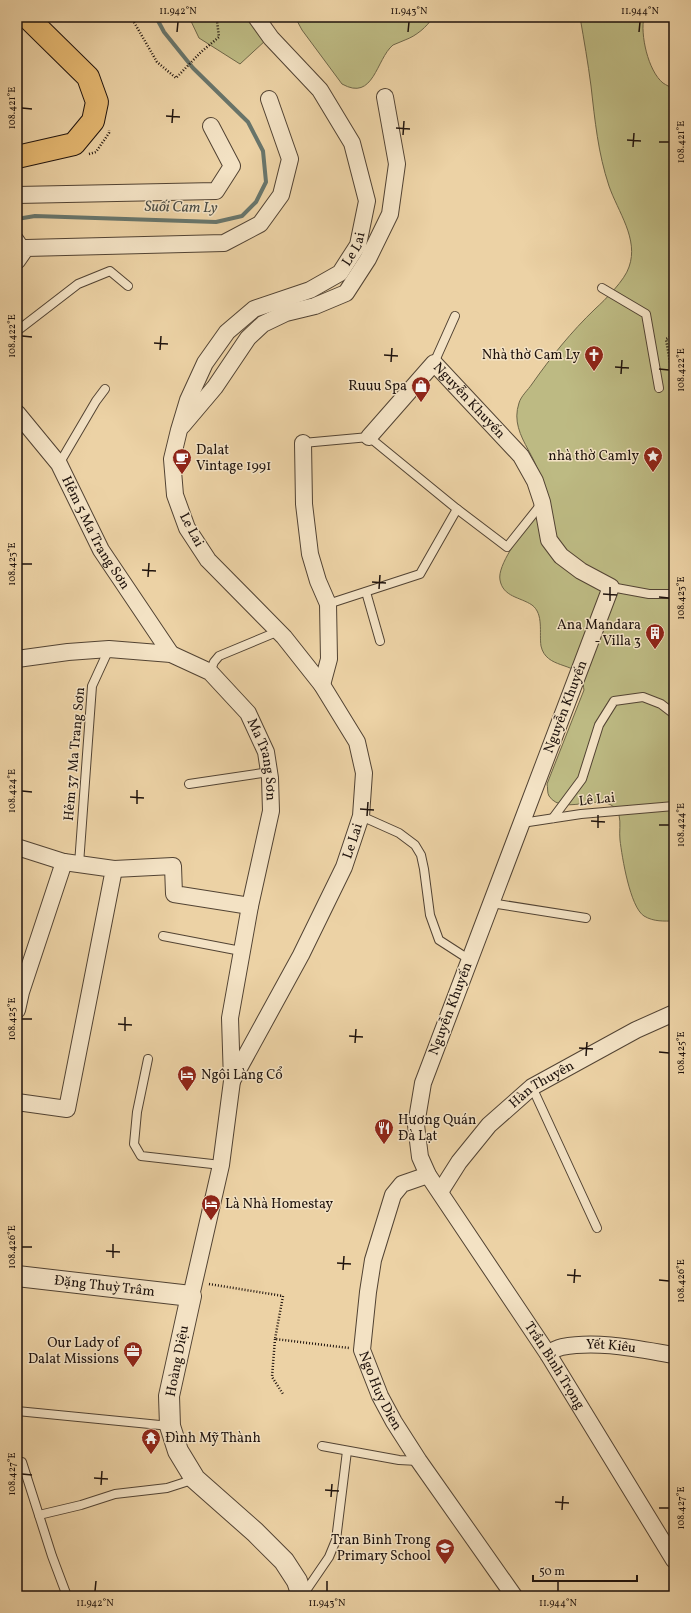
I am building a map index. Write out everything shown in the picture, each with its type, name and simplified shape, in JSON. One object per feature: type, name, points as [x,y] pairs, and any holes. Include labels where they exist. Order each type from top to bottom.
[{"type":"main road","points":[[17,157],[74,144],[93,121],[97,102],[88,78],[28,17]]},
{"type":"street","name":"Le Lai","points":[[232,1081],[301,955],[344,867],[361,816],[364,773],[357,742],[322,685],[278,631],[208,560],[187,528],[175,495],[172,459],[188,400],[205,363],[227,332],[254,309],[310,290],[340,273],[358,245],[367,201],[352,143],[320,90],[271,38],[256,17]]},
{"type":"street","points":[[179,430],[215,387],[248,338],[263,324],[286,313],[315,306],[346,293],[368,259],[390,214],[397,164],[385,97]]},
{"type":"street","points":[[20,248],[224,243],[260,224],[281,195],[290,159],[269,100]]},
{"type":"street","points":[[17,195],[216,191],[232,166],[211,126]]},
{"type":"street","name":"Nguyễn Khuyến","points":[[369,437],[434,364],[520,456],[535,481],[542,502],[549,540],[561,556],[581,571],[612,588],[423,1083],[416,1125],[420,1157],[428,1175]]},
{"type":"street","name":"Hẻm 5 Ma Trang Sơn","points":[[17,413],[59,464],[101,550],[171,654]]},
{"type":"street","points":[[302,443],[304,504],[310,554],[318,582],[328,604],[329,659],[322,685]]},
{"type":"street","name":"Ma Trang Sơn","points":[[17,659],[68,652],[109,649],[171,654],[210,672],[248,713],[266,752],[269,772],[271,811],[241,951],[230,1018],[232,1081]]},
{"type":"street","points":[[17,847],[71,863],[114,869],[173,866],[174,894],[250,906]]},
{"type":"street","points":[[17,1010],[24,985],[71,863]]},
{"type":"street","points":[[17,1102],[67,1109],[114,869]]},
{"type":"street","name":"Hàn Thuyên","points":[[440,1192],[459,1162],[489,1125],[532,1087],[636,1030],[674,1013]]},
{"type":"street","name":"Hoàng Diệu","points":[[232,1081],[221,1165],[169,1396],[170,1426],[178,1451],[195,1479],[255,1532],[284,1561],[296,1581],[302,1596]]},
{"type":"street","name":"Trần Bình Trọng","points":[[428,1175],[548,1354],[674,1560]]},
{"type":"street","name":"Ngo Huy Dien","points":[[428,1175],[402,1184],[393,1196],[373,1260],[362,1350],[380,1396],[394,1422],[419,1461],[514,1596]]},
{"type":"street","name":"Đặng Thuỳ Trâm","points":[[17,1276],[193,1289]]},
{"type":"street","name":"Yết Kiêu","points":[[548,1354],[561,1348],[588,1345],[633,1348],[674,1355]]},
{"type":"lane","points":[[17,331],[78,284],[110,271],[128,286]]},
{"type":"lane","points":[[602,288],[646,314],[659,388]]},
{"type":"lane","points":[[434,364],[455,316]]},
{"type":"lane","points":[[59,464],[96,401],[105,389]]},
{"type":"lane","points":[[302,443],[369,437],[457,509],[508,547],[542,502]]},
{"type":"lane","points":[[328,604],[420,574],[457,509]]},
{"type":"lane","points":[[612,588],[650,594],[674,594]]},
{"type":"lane","points":[[366,592],[380,641]]},
{"type":"lane","points":[[210,672],[214,662],[219,656],[278,631]]},
{"type":"lane","name":"Hẻm 37 Ma Trang Sơn","points":[[71,863],[92,686],[109,649]]},
{"type":"lane","points":[[553,818],[582,779],[599,725],[614,701],[643,697],[661,704],[674,714]]},
{"type":"lane","points":[[189,784],[269,772]]},
{"type":"lane","name":"Lê Lai","points":[[522,823],[553,818],[674,806]]},
{"type":"lane","points":[[361,816],[399,833],[415,845],[423,862],[430,915],[439,940],[470,960]]},
{"type":"lane","points":[[491,903],[586,918]]},
{"type":"lane","points":[[163,936],[241,951]]},
{"type":"lane","points":[[148,1059],[137,1112],[134,1144],[141,1156],[221,1165]]},
{"type":"lane","points":[[532,1087],[597,1228]]},
{"type":"lane","points":[[17,1411],[170,1426]]},
{"type":"lane","points":[[322,1446],[399,1460],[419,1461]]},
{"type":"lane","points":[[302,1596],[329,1557],[336,1540],[347,1451]]},
{"type":"lane","points":[[22,1462],[52,1556],[67,1596]]},
{"type":"lane","points":[[39,1515],[81,1505],[115,1494],[167,1488],[195,1479]]},
{"type":"path","points":[[131,17],[157,62],[176,78],[201,52],[219,37],[217,21],[220,17]]},
{"type":"path","points":[[672,374],[666,340],[674,335]]},
{"type":"path","points":[[193,1289],[282,1296],[275,1339],[272,1377],[283,1394]]},
{"type":"path","points":[[275,1339],[362,1350]]},
{"type":"shaded area","points":[[189,17],[253,17],[266,40],[240,64],[199,38]]},
{"type":"shaded area","points":[[295,17],[433,17],[417,34],[393,45],[387,51],[368,83],[361,87],[353,88],[342,84],[302,30]]},
{"type":"shaded area","points":[[580,17],[644,17],[644,42],[649,61],[653,70],[663,83],[674,89],[674,921],[659,921],[648,918],[639,911],[628,881],[620,840],[619,815],[614,807],[606,803],[596,802],[565,805],[556,802],[549,796],[547,784],[584,690],[583,681],[578,673],[573,669],[554,662],[544,653],[541,646],[540,618],[536,609],[527,602],[508,593],[502,586],[500,580],[502,566],[510,550],[532,515],[539,496],[541,483],[534,461],[518,428],[517,416],[520,400],[562,345],[619,284],[627,272],[631,257],[631,246],[626,226],[609,186],[602,161],[597,137],[590,77]]},
{"type":"waterway","name":"Suối Cam Ly","points":[[17,219],[35,216],[216,222],[242,216],[256,202],[266,182],[263,151],[248,122],[193,68],[164,32],[156,17]]},
{"type":"place","name":"Nhà thờ Cam Ly","points":[[594,372]]},
{"type":"place","name":"Ruuu Spa","points":[[421,403]]},
{"type":"place","name":"nhà thờ Camly","points":[[653,473]]},
{"type":"place","name":"Dalat Vintage 1991","points":[[182,475]]},
{"type":"place","name":"Ana Mandara - Villa 3","points":[[655,650]]},
{"type":"place","name":"Ngôi Làng Cổ","points":[[187,1092]]},
{"type":"place","name":"Hương Quán Đà Lạt","points":[[384,1145]]},
{"type":"place","name":"Là Nhà Homestay","points":[[211,1221]]},
{"type":"place","name":"Our Lady of Dalat Missions","points":[[133,1368]]},
{"type":"place","name":"Đình Mỹ Thành","points":[[151,1455]]},
{"type":"place","name":"Tran Binh Trong Primary School","points":[[445,1565]]}]
